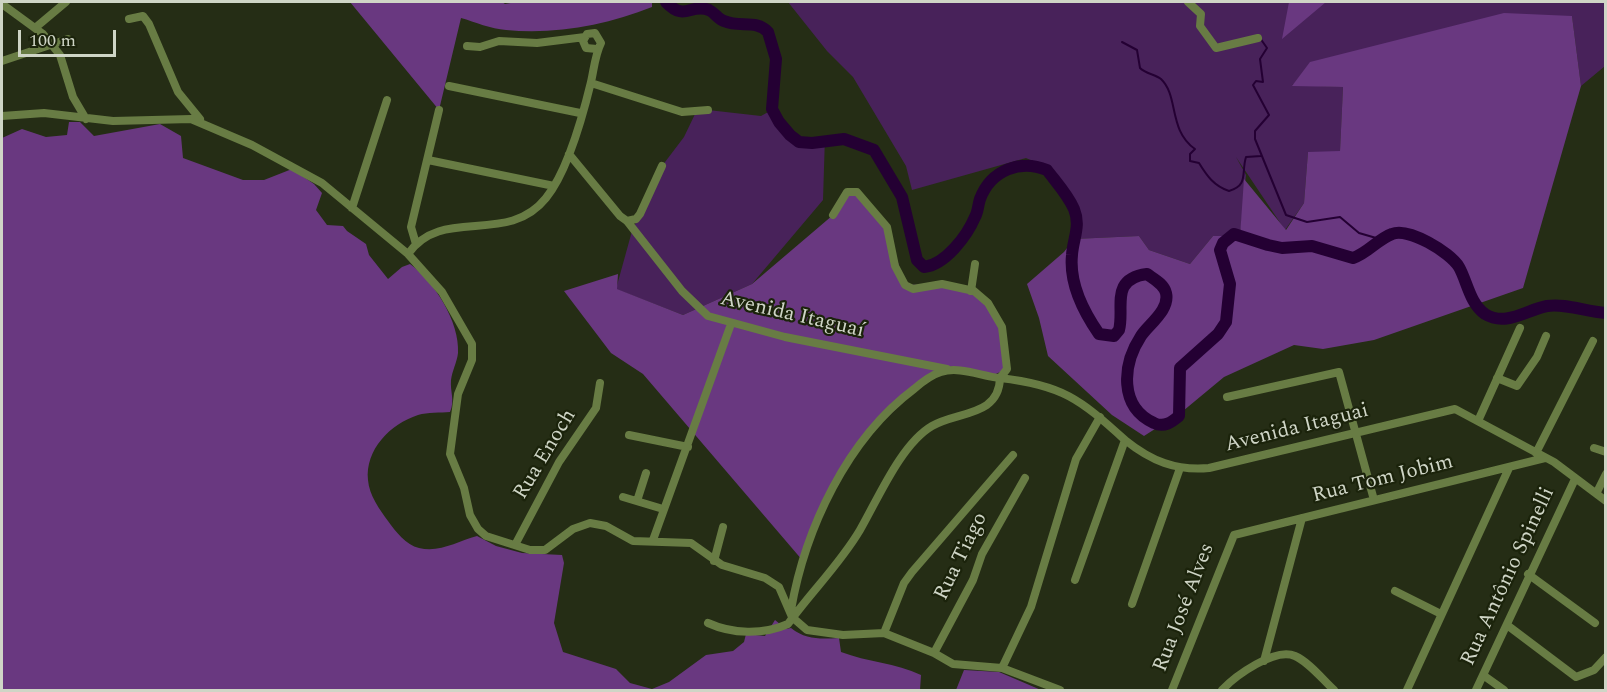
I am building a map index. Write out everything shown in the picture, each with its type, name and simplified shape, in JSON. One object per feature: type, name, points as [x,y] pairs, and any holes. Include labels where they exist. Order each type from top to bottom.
[{"type":"street","points":[[35,28],[66,2]]},
{"type":"street","points":[[1188,2],[1201,14],[1200,26],[1216,48],[1258,38]]},
{"type":"street","points":[[2,4],[35,28],[60,54],[73,98],[86,119]]},
{"type":"street","points":[[129,19],[143,16],[149,24],[178,92],[188,108],[207,126]]},
{"type":"street","points":[[408,254],[416,244],[437,230],[509,223],[538,207],[554,186],[568,154],[591,83],[597,49],[601,43],[598,36],[591,33],[585,37],[537,43],[499,41],[480,47],[467,46]]},
{"type":"street","points":[[585,37],[586,48],[597,49]]},
{"type":"street","points":[[2,61],[68,39]]},
{"type":"street","points":[[591,83],[681,112],[708,110]]},
{"type":"street","points":[[449,86],[580,113]]},
{"type":"street","points":[[352,208],[387,100]]},
{"type":"street","points":[[416,244],[411,227],[439,110]]},
{"type":"street","points":[[2,116],[44,113],[113,121],[191,118],[252,145],[322,183],[408,254],[442,292],[472,344],[472,360],[458,394],[450,454],[464,488],[470,515],[477,529],[486,536],[530,550],[545,550],[573,529],[590,524],[606,526],[633,541],[691,543],[714,561],[769,580],[779,586],[798,624],[817,632],[843,635],[884,633],[934,652],[952,664],[1002,668],[1060,690]]},
{"type":"street","name":"Avenida Itaguaí","points":[[568,154],[620,216],[627,221],[682,291],[708,316],[731,324],[1000,378]]},
{"type":"street","points":[[428,160],[554,186]]},
{"type":"street","points":[[627,221],[636,219],[640,214],[662,166]]},
{"type":"street","points":[[792,614],[860,530],[868,512],[918,436],[936,424],[963,416],[994,399],[1000,392],[1000,378],[1006,369],[1002,327],[988,303],[971,291],[942,284],[913,289],[905,285],[895,266],[887,227],[857,192],[847,192],[833,215]]},
{"type":"street","points":[[971,291],[975,264]]},
{"type":"street","points":[[653,540],[731,324]]},
{"type":"street","points":[[1478,421],[1521,328]]},
{"type":"street","points":[[1497,378],[1517,386],[1537,357],[1546,336]]},
{"type":"street","points":[[1536,453],[1593,341]]},
{"type":"street","points":[[708,623],[723,630],[755,632],[774,630],[788,624],[803,561],[827,500],[865,438],[896,402],[931,376],[954,370]]},
{"type":"street","points":[[1227,398],[1339,372],[1374,500]]},
{"type":"street","points":[[1000,378],[1057,389],[1083,403],[1125,440],[1075,580]]},
{"type":"street","name":"Rua Enoch","points":[[515,544],[559,462],[596,408],[600,382]]},
{"type":"street","name":"Avenida Itaguai","points":[[1125,440],[1143,455],[1164,465],[1180,468],[1209,468],[1455,409],[1545,458],[1597,492],[1605,501]]},
{"type":"street","points":[[1002,668],[1031,607],[1076,459],[1100,417]]},
{"type":"street","points":[[629,435],[688,447]]},
{"type":"street","points":[[1594,448],[1605,452]]},
{"type":"street","points":[[884,633],[904,583],[1013,455]]},
{"type":"street","name":"Rua Tom Jobim","points":[[1231,538],[1239,532],[1545,458]]},
{"type":"street","points":[[1132,604],[1180,468]]},
{"type":"street","points":[[1407,690],[1509,468]]},
{"type":"street","points":[[637,501],[646,473]]},
{"type":"street","points":[[1597,492],[1605,474]]},
{"type":"street","name":"Rua Tiago","points":[[934,652],[973,580],[981,554],[1024,478]]},
{"type":"street","name":"Rua Antônio Spinelli","points":[[1476,690],[1528,574],[1575,479]]},
{"type":"street","points":[[623,497],[663,509]]},
{"type":"street","points":[[1264,661],[1302,518]]},
{"type":"street","points":[[714,561],[723,527]]},
{"type":"street","name":"Rua José Alves","points":[[1172,690],[1231,538]]},
{"type":"street","points":[[1528,574],[1595,623]]},
{"type":"street","points":[[1395,591],[1441,614]]},
{"type":"street","points":[[1507,625],[1576,677],[1594,670],[1605,657]]},
{"type":"street","points":[[1221,690],[1232,680],[1278,654],[1295,656],[1334,690]]},
{"type":"street","points":[[1482,675],[1504,690]]},
{"type":"shaded area","points":[[350,2],[502,2],[505,4],[516,2],[652,2],[652,7],[599,24],[562,30],[500,29],[461,18],[439,110]]},
{"type":"shaded area","points":[[788,2],[1605,2],[1605,66],[1581,86],[1572,16],[1292,85],[1343,87],[1340,152],[1308,152],[1304,203],[1285,230],[1236,157],[1246,175],[1240,237],[1213,236],[1190,264],[1149,250],[1139,236],[1074,239],[1073,209],[1042,165],[1026,158],[912,190],[906,166],[853,77],[827,51]]},
{"type":"shaded area","points":[[1289,2],[1326,2],[1282,39]]},
{"type":"shaded area","points":[[1504,13],[1572,16],[1581,86],[1523,288],[1374,340],[1323,349],[1294,345],[1224,377],[1183,411],[1144,436],[1112,415],[1048,356],[1039,318],[1027,284],[1064,252],[1074,239],[1139,236],[1149,250],[1190,264],[1213,236],[1240,236],[1244,179],[1286,230],[1304,203],[1308,152],[1340,151],[1343,87],[1292,86],[1310,62]]},
{"type":"shaded area","points":[[708,110],[761,116],[770,111],[787,134],[792,137],[804,140],[825,136],[823,200],[752,284],[683,315],[616,289],[632,231],[662,166],[684,137],[696,112]]},
{"type":"shaded area","points":[[69,122],[80,122],[94,136],[160,124],[181,136],[183,158],[243,180],[264,180],[292,169],[314,184],[322,193],[316,210],[327,225],[343,226],[366,244],[369,255],[388,279],[402,267],[410,264],[419,271],[444,303],[455,328],[458,353],[451,380],[451,408],[450,412],[418,415],[408,419],[381,440],[368,469],[370,491],[394,529],[406,541],[419,548],[434,549],[449,546],[477,536],[496,546],[522,553],[562,555],[564,563],[554,623],[563,652],[616,669],[630,683],[652,689],[669,682],[706,655],[733,651],[744,642],[746,634],[765,636],[775,620],[786,629],[791,628],[808,637],[839,638],[841,652],[921,675],[920,690],[2,690],[2,138],[22,129],[46,137],[67,135]]},
{"type":"shaded area","points":[[857,192],[887,227],[905,285],[935,285],[962,289],[974,294],[995,312],[1004,331],[1007,369],[989,377],[954,370],[931,376],[865,438],[827,500],[803,561],[643,374],[611,353],[564,291],[618,274],[617,289],[683,315],[752,284],[833,215],[843,197]]},
{"type":"shaded area","points":[[964,670],[999,672],[1041,690],[956,690]]},
{"type":"waterway","points":[[666,2],[678,11],[702,8],[709,10],[724,21],[758,26],[768,32],[776,59],[772,109],[779,122],[799,142],[812,143],[844,139],[874,150],[902,197],[917,260],[924,267],[940,261],[961,241],[976,215],[985,189],[999,174],[1027,166],[1047,170],[1065,194],[1076,215],[1077,227],[1072,255],[1075,287],[1083,307],[1099,334],[1114,336],[1119,330],[1121,296],[1127,282],[1147,274],[1165,290],[1166,299],[1162,311],[1141,336],[1135,347],[1130,360],[1127,384],[1129,396],[1135,407],[1154,423],[1168,424],[1179,416],[1180,368],[1218,334],[1226,322],[1230,284],[1220,250],[1223,243],[1234,234],[1282,248],[1312,246],[1353,258],[1392,234],[1408,234],[1428,242],[1454,261],[1480,310],[1493,318],[1508,318],[1554,305],[1606,313]]},
{"type":"waterway","points":[[1260,38],[1267,48],[1260,59],[1263,82],[1256,81],[1253,85],[1269,115],[1255,131],[1255,139],[1286,215],[1307,222],[1340,217],[1359,233],[1383,240]]},
{"type":"waterway","points":[[1122,42],[1137,50],[1140,68],[1159,77],[1167,86],[1177,123],[1187,141],[1195,149],[1190,154],[1190,161],[1199,163],[1215,183],[1229,191],[1235,188],[1242,182],[1246,157],[1261,156]]}]
